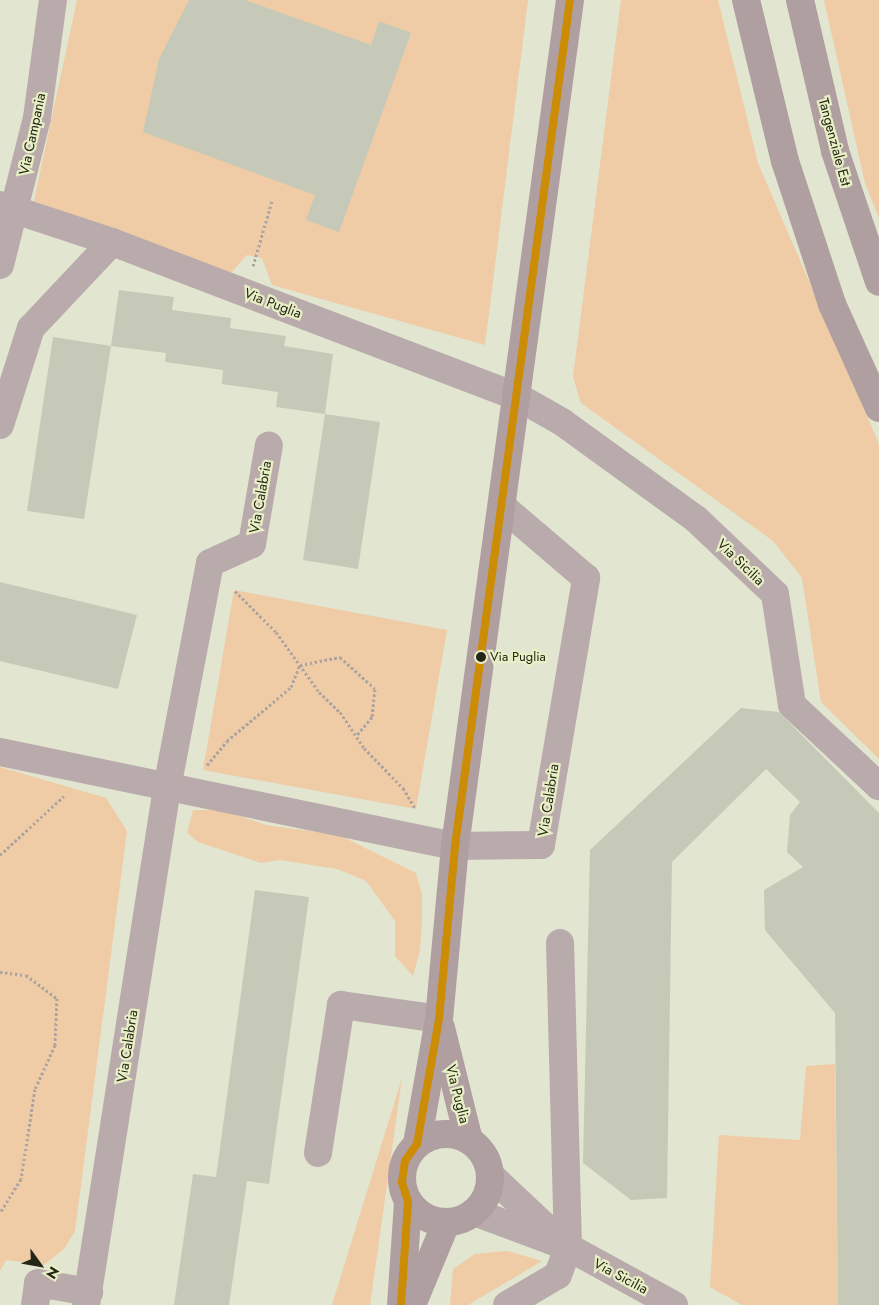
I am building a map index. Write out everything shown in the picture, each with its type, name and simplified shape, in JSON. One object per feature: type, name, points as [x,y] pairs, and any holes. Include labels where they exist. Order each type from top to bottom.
[{"type":"main road","points":[[746,0],[785,161],[832,304],[879,408]]},
{"type":"main road","name":"Tangenziale Est","points":[[800,0],[835,151],[879,282]]},
{"type":"main road","name":"Via Puglia","points":[[417,1144],[439,1019],[455,846],[518,397],[566,6]]},
{"type":"main road","name":"Via Puglia","points":[[439,1019],[469,1140]]},
{"type":"main road","points":[[401,1305],[408,1201],[402,1182],[405,1161],[417,1144],[434,1135],[452,1134],[469,1140],[484,1155],[490,1174],[487,1196],[474,1212],[446,1223],[425,1216],[408,1201]]},
{"type":"main road","points":[[412,1305],[446,1223]]},
{"type":"street","name":"Via Campania","points":[[0,265],[8,207],[37,118],[53,0]]},
{"type":"street","name":"Via Puglia","points":[[8,207],[112,242],[518,397]]},
{"type":"street","points":[[0,425],[31,328],[112,242]]},
{"type":"street","name":"Via Sicilia","points":[[518,397],[562,422],[696,519],[775,594],[792,705],[879,786]]},
{"type":"street","name":"Via Calabria","points":[[88,1298],[178,790],[210,563],[252,544],[269,444]]},
{"type":"street","name":"Via Calabria","points":[[0,752],[455,846],[541,845],[586,578],[502,507]]},
{"type":"street","points":[[507,1305],[558,1275],[568,1247],[560,943]]},
{"type":"street","points":[[318,1152],[341,1005],[439,1019]]},
{"type":"street","name":"Via Sicilia","points":[[490,1174],[568,1247]]},
{"type":"street","name":"Via Sicilia","points":[[474,1212],[568,1247],[674,1305]]},
{"type":"street","points":[[35,1305],[38,1284],[88,1298]]},
{"type":"path","points":[[245,292],[272,201]]},
{"type":"path","points":[[210,563],[276,632],[300,665],[357,735],[364,748],[403,788],[416,809],[418,838]]},
{"type":"path","points":[[300,665],[340,657],[375,689],[372,717],[357,735]]},
{"type":"path","points":[[178,790],[227,741],[291,687],[300,665]]},
{"type":"path","points":[[0,855],[75,787],[84,770]]},
{"type":"path","points":[[0,972],[26,976],[57,998],[55,1045],[35,1089],[21,1179],[0,1212]]},
{"type":"shaded area","points":[[77,0],[528,0],[485,345],[272,285],[262,258],[247,255],[229,275],[34,201]]},
{"type":"shaded area","points":[[621,0],[718,0],[758,163],[879,444],[879,759],[821,702],[802,578],[773,541],[581,403],[573,377]]},
{"type":"shaded area","points":[[824,0],[879,0],[879,218],[865,183]]},
{"type":"shaded area","points":[[234,590],[447,630],[416,809],[203,770]]},
{"type":"shaded area","points":[[0,767],[106,798],[127,831],[75,1231],[64,1249],[44,1265],[6,1260],[0,1271]]},
{"type":"shaded area","points":[[193,810],[223,810],[266,825],[339,835],[416,873],[422,895],[422,921],[420,950],[413,976],[395,956],[395,921],[366,881],[337,869],[280,860],[261,863],[198,842],[187,833]]},
{"type":"shaded area","points":[[835,1064],[838,1305],[742,1305],[710,1287],[719,1135],[800,1140],[806,1066]]},
{"type":"shaded area","points":[[402,1078],[370,1305],[332,1305]]},
{"type":"shaded area","points":[[507,1251],[542,1261],[468,1305],[450,1305],[453,1269],[475,1254]]},
{"type":"building","points":[[189,0],[245,0],[371,45],[379,21],[411,33],[339,232],[306,220],[315,195],[143,132],[159,59]]},
{"type":"building","points":[[119,290],[174,297],[172,310],[231,318],[230,328],[286,336],[284,346],[333,354],[325,414],[276,407],[278,392],[222,384],[223,370],[165,362],[166,353],[111,346]]},
{"type":"building","points":[[53,337],[111,346],[84,519],[27,511]]},
{"type":"building","points":[[325,414],[380,422],[358,569],[303,560]]},
{"type":"building","points":[[0,582],[137,615],[118,689],[0,661]]},
{"type":"building","points":[[741,708],[779,712],[879,813],[879,1305],[838,1305],[835,1013],[765,930],[764,890],[803,867],[787,852],[790,815],[800,802],[766,769],[672,862],[667,1198],[631,1200],[583,1163],[590,850]]},
{"type":"building","points":[[255,890],[309,897],[269,1184],[247,1181],[229,1305],[174,1305],[193,1174],[216,1177]]},
{"type":"transit line","points":[[401,1305],[408,1201],[402,1182],[405,1161],[417,1144],[439,1019],[455,846],[570,0]]},
{"type":"place","name":"Via Puglia","points":[[481,657]]}]
